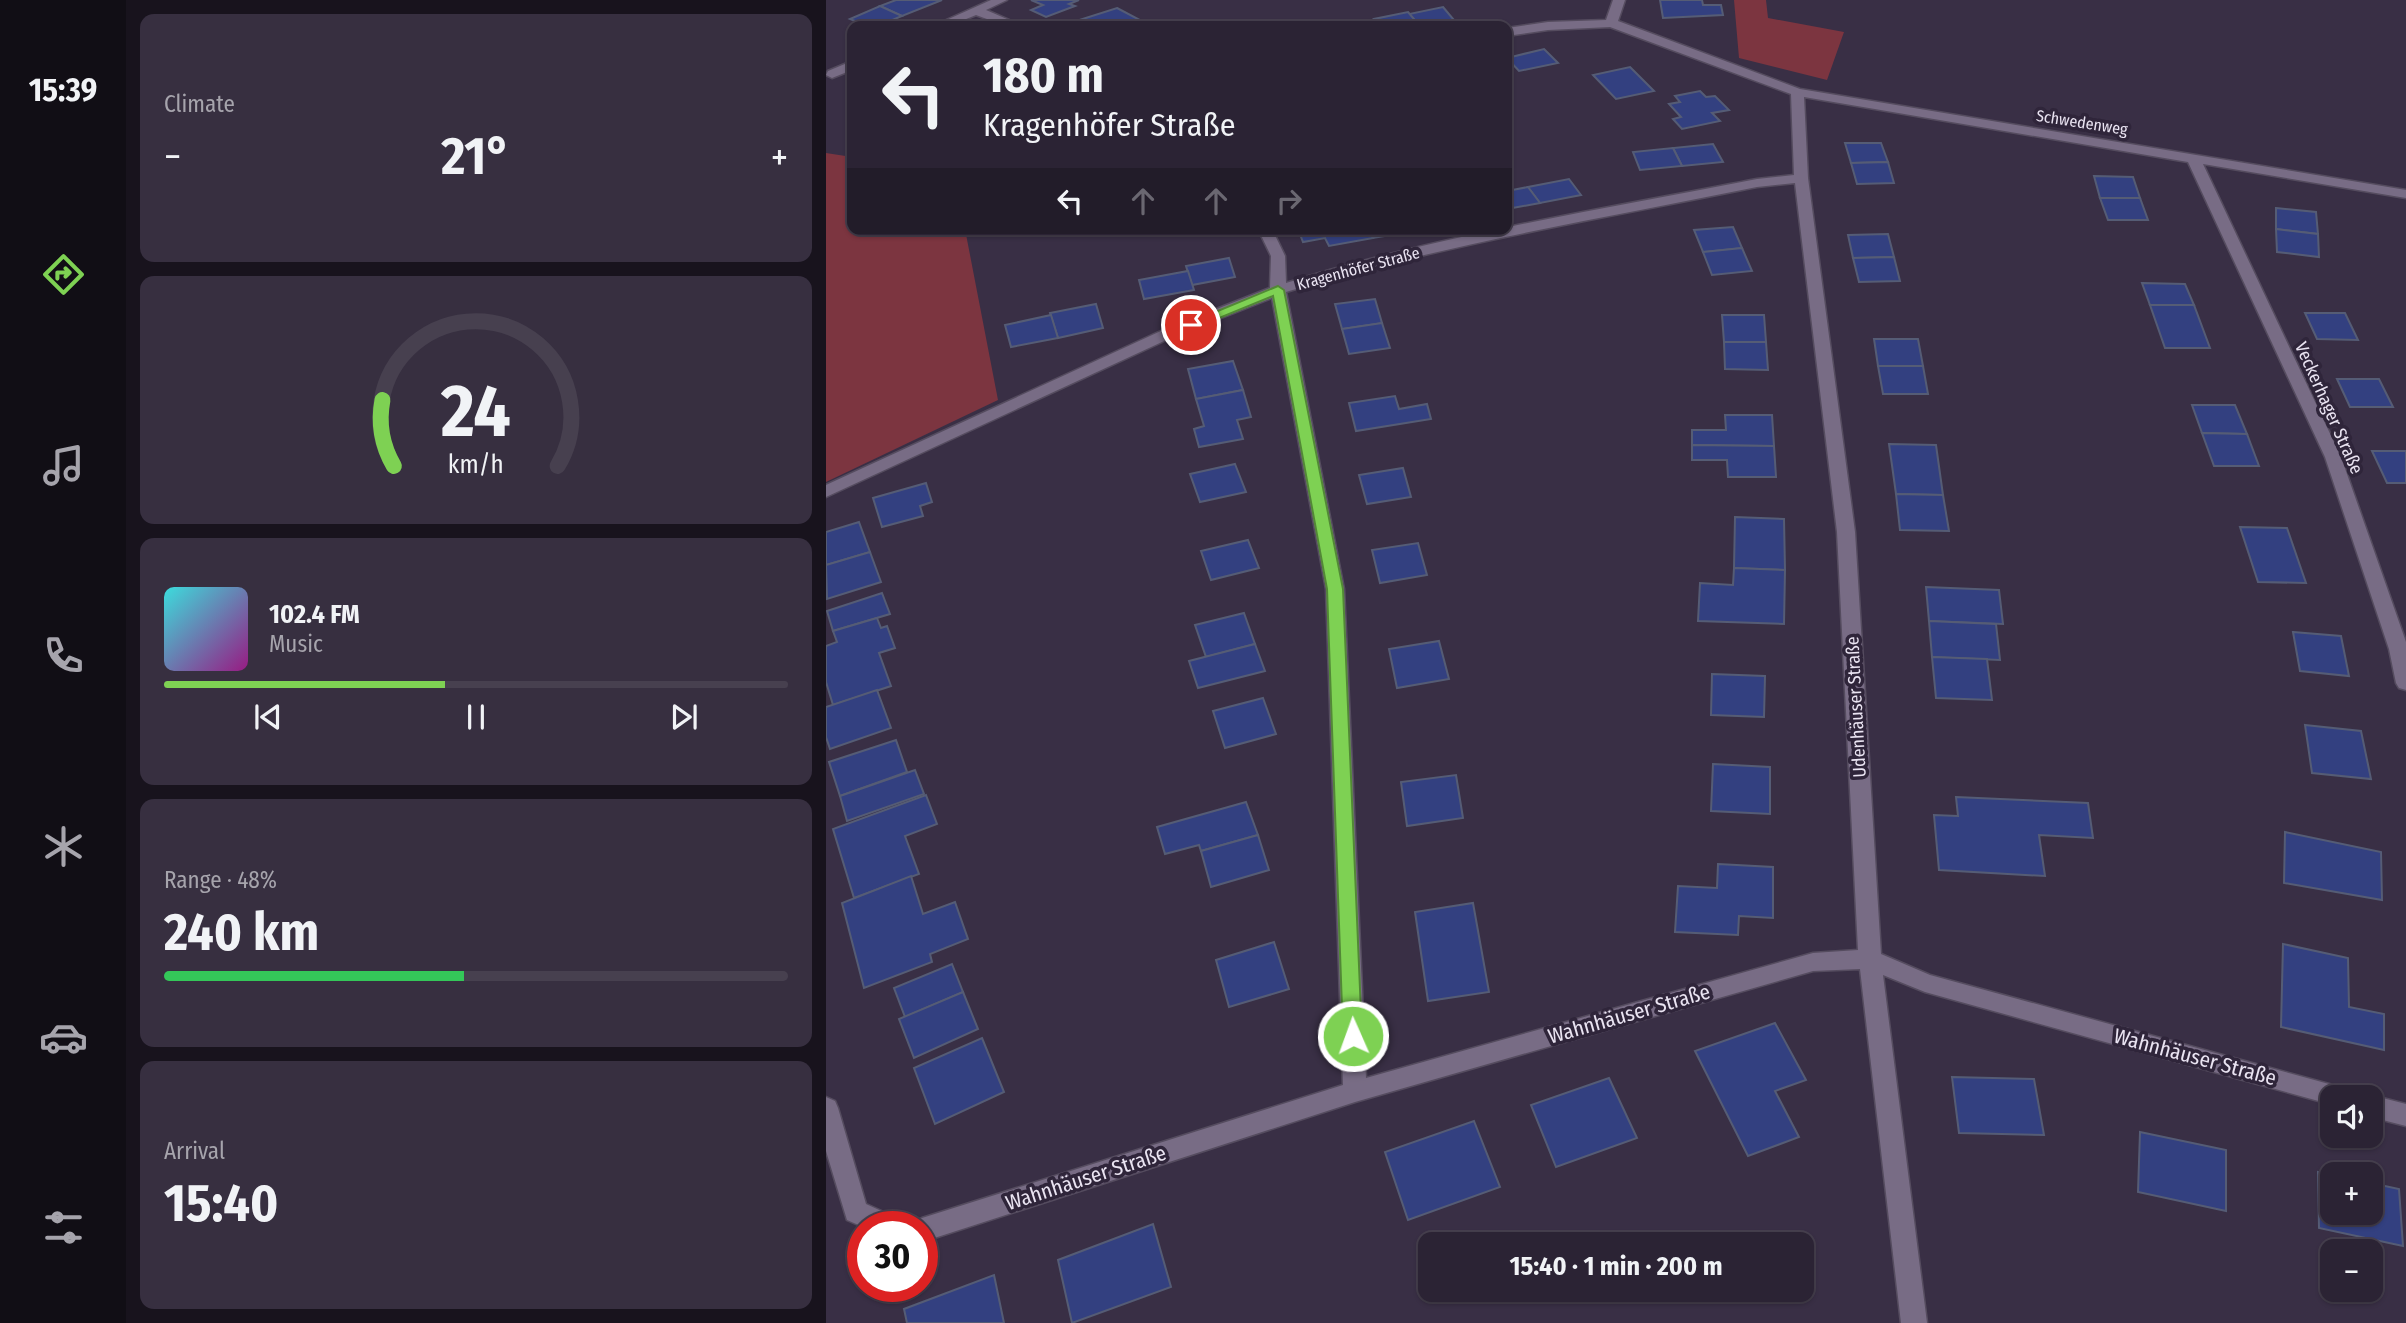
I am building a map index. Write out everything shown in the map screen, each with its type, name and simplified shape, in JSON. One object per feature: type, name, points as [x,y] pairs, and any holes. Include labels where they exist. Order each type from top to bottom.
[{"type":"street","points":[[950,21],[1001,0]]},
{"type":"street","points":[[1512,31],[1548,26],[1611,23],[1619,0]]},
{"type":"street","points":[[974,10],[1004,21]]},
{"type":"street","name":"Schwedenweg","points":[[1611,23],[1797,92],[2406,194]]},
{"type":"street","points":[[832,75],[847,68]]},
{"type":"street","name":"Udenhäuser Straße","points":[[1797,92],[1801,178],[1846,532],[1870,959],[1914,1323]]},
{"type":"street","name":"Veckerhager Straße","points":[[2193,158],[2333,457],[2399,649],[2406,683]]},
{"type":"street","name":"Kragenhöfer Straße","points":[[1512,232],[1757,183],[1801,178]]},
{"type":"street","points":[[1268,235],[1278,256],[1278,290],[1335,589],[1355,1092]]},
{"type":"street","name":"Kragenhöfer Straße","points":[[826,492],[1169,333],[1278,290],[1356,266],[1495,235]]},
{"type":"street","name":"Wahnhäuser Straße","points":[[938,1225],[1355,1092],[1813,962],[1870,959],[1925,983],[2320,1092]]},
{"type":"street","points":[[826,1108],[856,1211]]},
{"type":"street","points":[[2383,1109],[2406,1115]]},
{"type":"shaded area","points":[[1734,0],[1766,0],[1768,18],[1844,32],[1827,80],[1739,58]]},
{"type":"shaded area","points":[[826,153],[847,156],[847,235],[966,235],[998,400],[826,482]]},
{"type":"building","points":[[896,0],[942,0],[902,16],[880,6]]},
{"type":"building","points":[[1031,0],[1079,0],[1069,4],[1075,6],[1046,17],[1031,10],[1043,5]]},
{"type":"building","points":[[1660,0],[1702,0],[1703,5],[1721,5],[1723,15],[1663,18]]},
{"type":"building","points":[[880,6],[902,16],[890,21],[850,19]]},
{"type":"building","points":[[1443,7],[1454,20],[1415,21],[1409,14]]},
{"type":"building","points":[[1117,8],[1140,20],[1137,21],[1076,21]]},
{"type":"building","points":[[1408,12],[1416,21],[1376,21],[1374,19]]},
{"type":"building","points":[[1544,49],[1558,63],[1519,71],[1512,63],[1512,57]]},
{"type":"building","points":[[1630,67],[1654,91],[1616,99],[1593,75]]},
{"type":"building","points":[[1700,91],[1706,97],[1715,96],[1729,110],[1712,113],[1720,121],[1682,129],[1673,119],[1681,117],[1669,104],[1680,102],[1675,96]]},
{"type":"building","points":[[1845,143],[1881,143],[1888,162],[1851,163]]},
{"type":"building","points":[[1713,144],[1723,162],[1682,166],[1673,148]]},
{"type":"building","points":[[1673,148],[1682,166],[1640,170],[1633,152]]},
{"type":"building","points":[[1888,162],[1894,183],[1857,184],[1851,163]]},
{"type":"building","points":[[2094,176],[2133,177],[2140,198],[2100,198]]},
{"type":"building","points":[[1569,179],[1581,195],[1540,203],[1528,187]]},
{"type":"building","points":[[1528,187],[1540,203],[1512,208],[1512,190]]},
{"type":"building","points":[[2100,198],[2140,198],[2148,220],[2108,220]]},
{"type":"building","points":[[2276,208],[2316,212],[2318,234],[2276,229]]},
{"type":"building","points":[[1733,227],[1742,248],[1703,252],[1694,230]]},
{"type":"building","points":[[2276,229],[2318,234],[2319,257],[2277,252]]},
{"type":"building","points":[[1888,234],[1894,257],[1853,258],[1848,235]]},
{"type":"building","points":[[1300,235],[1371,235],[1373,238],[1329,246],[1325,238],[1303,242]]},
{"type":"building","points":[[1742,248],[1752,271],[1712,275],[1703,252]]},
{"type":"building","points":[[1894,257],[1900,281],[1859,282],[1853,258]]},
{"type":"building","points":[[1229,258],[1235,277],[1192,285],[1186,266]]},
{"type":"building","points":[[1188,271],[1194,290],[1144,299],[1139,280]]},
{"type":"building","points":[[2142,283],[2185,284],[2194,305],[2150,305]]},
{"type":"building","points":[[1375,299],[1382,323],[1342,329],[1335,304]]},
{"type":"building","points":[[1096,304],[1103,328],[1058,338],[1050,313]]},
{"type":"building","points":[[2150,305],[2194,305],[2210,348],[2165,348]]},
{"type":"building","points":[[2305,313],[2345,313],[2358,340],[2317,339]]},
{"type":"building","points":[[1051,315],[1058,338],[1011,347],[1005,325]]},
{"type":"building","points":[[1722,315],[1764,315],[1766,342],[1724,342]]},
{"type":"building","points":[[1382,323],[1390,348],[1349,354],[1342,329]]},
{"type":"building","points":[[1874,339],[1918,339],[1923,366],[1878,366]]},
{"type":"building","points":[[1724,342],[1766,342],[1768,370],[1725,369]]},
{"type":"building","points":[[1233,361],[1243,390],[1196,399],[1188,369]]},
{"type":"building","points":[[1878,366],[1923,366],[1928,394],[1883,394]]},
{"type":"building","points":[[2337,379],[2379,379],[2393,407],[2350,407]]},
{"type":"building","points":[[1243,390],[1251,417],[1237,420],[1243,439],[1199,447],[1194,429],[1204,426],[1196,399]]},
{"type":"building","points":[[1395,396],[1399,409],[1427,404],[1431,419],[1356,431],[1349,403]]},
{"type":"building","points":[[2192,405],[2235,405],[2247,434],[2202,433]]},
{"type":"building","points":[[1725,415],[1772,415],[1774,446],[1692,445],[1692,430],[1726,430]]},
{"type":"building","points":[[2202,433],[2247,434],[2259,466],[2214,466]]},
{"type":"building","points":[[1889,444],[1936,445],[1943,495],[1896,494]]},
{"type":"building","points":[[1692,445],[1774,446],[1776,477],[1728,477],[1727,460],[1692,460]]},
{"type":"building","points":[[2372,451],[2406,451],[2406,483],[2387,483]]},
{"type":"building","points":[[1235,464],[1246,492],[1200,502],[1190,474]]},
{"type":"building","points":[[1403,468],[1411,497],[1367,504],[1359,475]]},
{"type":"building","points":[[926,483],[932,502],[920,506],[923,516],[882,527],[873,498]]},
{"type":"building","points":[[1896,494],[1943,495],[1949,531],[1900,530]]},
{"type":"building","points":[[1735,517],[1784,519],[1785,570],[1734,568]]},
{"type":"building","points":[[859,522],[870,552],[826,565],[826,532]]},
{"type":"building","points":[[2240,527],[2287,528],[2306,583],[2258,582]]},
{"type":"building","points":[[1248,540],[1259,568],[1211,580],[1201,551]]},
{"type":"building","points":[[1418,543],[1427,575],[1380,583],[1372,550]]},
{"type":"building","points":[[870,552],[881,582],[827,599],[826,565]]},
{"type":"building","points":[[1734,568],[1785,570],[1784,624],[1698,621],[1700,583],[1733,585]]},
{"type":"building","points":[[1926,587],[1999,590],[2003,624],[1929,621]]},
{"type":"building","points":[[882,593],[890,614],[833,631],[827,611]]},
{"type":"building","points":[[1244,613],[1255,644],[1206,657],[1195,625]]},
{"type":"building","points":[[877,618],[881,628],[887,626],[895,648],[879,653],[891,686],[833,705],[826,682],[826,646],[837,642],[833,631]]},
{"type":"building","points":[[1929,621],[1996,624],[2000,660],[1932,657]]},
{"type":"building","points":[[2293,632],[2341,636],[2349,676],[2300,671]]},
{"type":"building","points":[[1439,641],[1449,679],[1397,688],[1389,649]]},
{"type":"building","points":[[1255,644],[1265,671],[1198,688],[1189,661]]},
{"type":"building","points":[[1932,657],[1987,659],[1992,700],[1936,698]]},
{"type":"building","points":[[1712,674],[1765,676],[1764,717],[1711,715]]},
{"type":"building","points":[[877,690],[891,728],[830,749],[826,737],[826,707]]},
{"type":"building","points":[[1263,698],[1276,734],[1225,748],[1213,711]]},
{"type":"building","points":[[2305,725],[2361,731],[2371,779],[2312,773]]},
{"type":"building","points":[[896,740],[907,772],[840,796],[829,762]]},
{"type":"building","points":[[1713,764],[1770,767],[1770,814],[1711,811]]},
{"type":"building","points":[[915,770],[924,794],[847,821],[840,796]]},
{"type":"building","points":[[1456,775],[1463,818],[1407,826],[1401,782]]},
{"type":"building","points":[[926,795],[937,824],[905,836],[919,874],[854,898],[833,829]]},
{"type":"building","points":[[1956,797],[2088,803],[2093,838],[2039,835],[2045,876],[1939,870],[1934,815],[1958,816]]},
{"type":"building","points":[[1246,802],[1258,835],[1201,851],[1199,845],[1165,854],[1157,827]]},
{"type":"building","points":[[2285,832],[2381,852],[2382,900],[2284,883]]},
{"type":"building","points":[[1258,835],[1269,870],[1211,887],[1201,851]]},
{"type":"building","points":[[1718,864],[1773,867],[1773,918],[1739,916],[1738,935],[1675,932],[1678,886],[1717,888]]},
{"type":"building","points":[[911,876],[923,914],[955,902],[968,939],[930,954],[932,962],[864,988],[842,903]]},
{"type":"building","points":[[1473,903],[1489,992],[1428,1001],[1415,912]]},
{"type":"building","points":[[1274,942],[1289,989],[1229,1007],[1216,960]]},
{"type":"building","points":[[2283,944],[2348,958],[2349,1007],[2384,1014],[2384,1050],[2281,1027]]},
{"type":"building","points":[[952,964],[963,992],[905,1017],[894,988]]},
{"type":"building","points":[[963,992],[978,1029],[914,1058],[899,1019]]},
{"type":"building","points":[[1775,1023],[1806,1080],[1775,1091],[1799,1137],[1748,1156],[1695,1051]]},
{"type":"building","points":[[982,1038],[1004,1092],[935,1124],[914,1068]]},
{"type":"building","points":[[1952,1077],[2034,1079],[2044,1135],[1959,1133]]},
{"type":"building","points":[[1609,1078],[1637,1138],[1556,1167],[1531,1105]]},
{"type":"building","points":[[1474,1121],[1500,1187],[1408,1220],[1385,1152]]},
{"type":"building","points":[[2140,1132],[2226,1150],[2226,1211],[2138,1192]]},
{"type":"building","points":[[2318,1172],[2320,1225],[2383,1225],[2383,1186],[2399,1189],[2403,1246],[2383,1242],[2383,1239],[2370,1239],[2319,1228]]},
{"type":"building","points":[[1153,1224],[1171,1287],[1072,1323],[1058,1260]]},
{"type":"building","points":[[994,1275],[1004,1323],[907,1323],[904,1309],[923,1302],[938,1302],[938,1296]]},
{"type":"route","points":[[1191,325],[1278,290],[1335,589],[1353,1036]]}]
